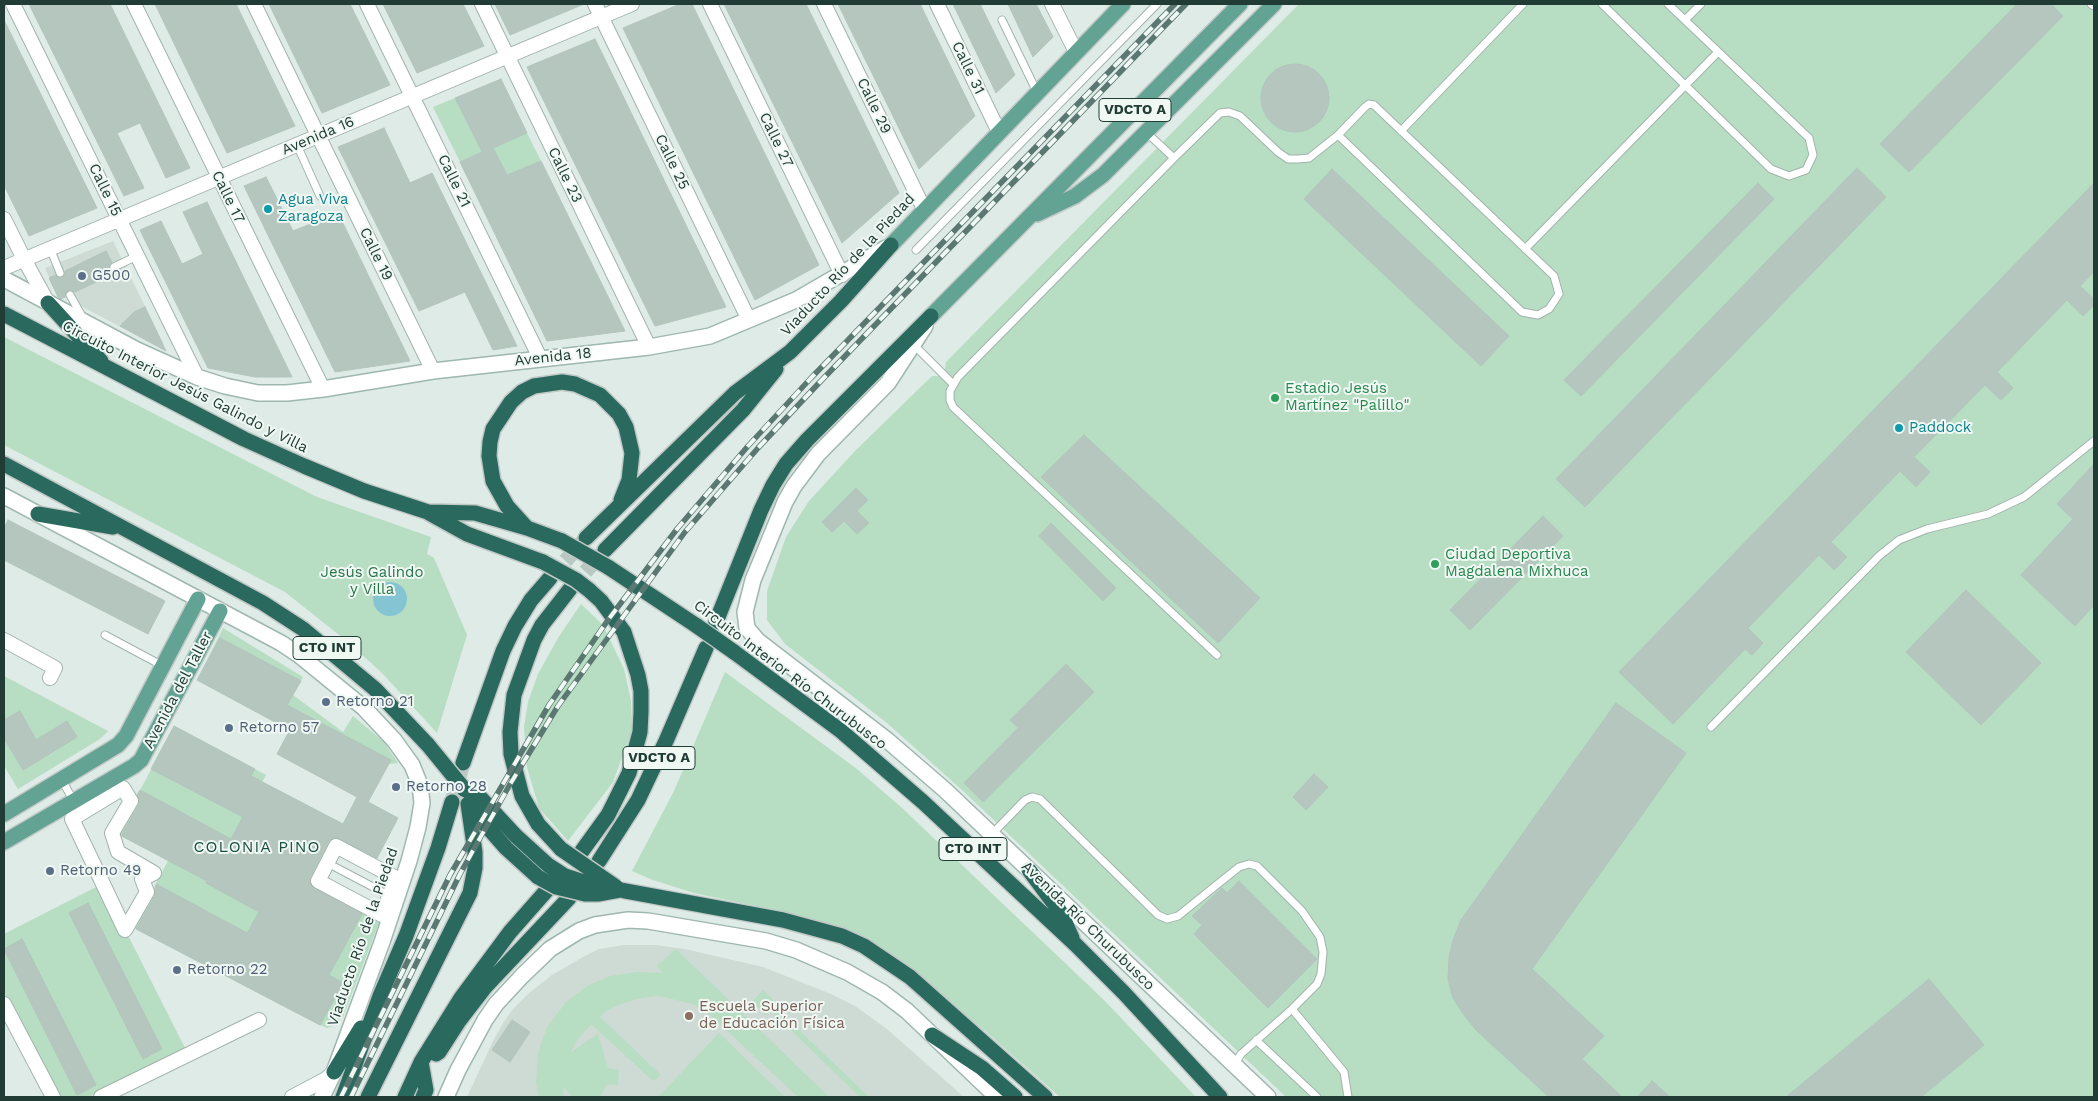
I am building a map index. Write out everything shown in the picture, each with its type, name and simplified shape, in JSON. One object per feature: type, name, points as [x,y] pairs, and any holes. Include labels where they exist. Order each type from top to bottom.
[{"type":"highway","name":"Viaducto Río de la Piedad","points":[[586,538],[735,394],[790,352],[841,301],[891,245]]},
{"type":"highway","points":[[52,298],[107,368]]},
{"type":"highway","name":"Circuito Interior Jesús Galindo y Villa","points":[[4,314],[261,447],[364,491],[428,512],[475,513],[527,528]]},
{"type":"highway","name":"VDCTO A","points":[[716,622],[761,510],[786,464],[807,440],[930,316]]},
{"type":"highway","points":[[605,550],[744,410],[790,352]]},
{"type":"highway","points":[[527,528],[507,506],[493,481],[489,456],[493,429],[511,402],[522,392],[534,386],[555,382],[575,384],[600,395],[619,414],[626,426],[632,453],[629,480],[618,505]]},
{"type":"highway","name":"CTO INT","points":[[4,464],[263,603],[303,629],[375,689],[428,745],[464,789],[468,804],[506,848],[543,871]]},
{"type":"highway","points":[[428,512],[467,534],[544,562],[576,580],[601,601],[614,616],[627,640],[638,674],[641,691],[640,732],[629,774],[608,815],[582,851]]},
{"type":"highway","points":[[38,514],[130,530]]},
{"type":"highway","name":"Circuito Interior Río Churubusco","points":[[527,528],[562,541],[608,567],[734,652],[841,732],[931,809],[1075,944],[1124,993],[1220,1097]]},
{"type":"highway","points":[[464,763],[503,651],[519,620],[550,578]]},
{"type":"highway","points":[[570,589],[542,625],[534,640],[514,695],[510,732],[511,754],[522,796],[538,824],[561,849],[620,890]]},
{"type":"highway","name":"VDCTO A","points":[[599,861],[638,800],[706,648]]},
{"type":"highway","name":"CTO INT","points":[[464,789],[478,795],[516,836],[556,887],[585,894],[620,890],[783,920],[842,936],[864,946],[910,977],[1045,1097]]},
{"type":"highway","points":[[343,1097],[380,996],[406,936],[438,848],[452,802]]},
{"type":"highway","points":[[368,1097],[470,893],[475,868],[475,852],[468,804]]},
{"type":"highway","points":[[1029,870],[1061,913],[1075,944]]},
{"type":"highway","points":[[405,1097],[421,1062],[461,998],[510,932],[547,890]]},
{"type":"highway","points":[[421,1062],[439,1052],[486,986],[569,898]]},
{"type":"highway","points":[[334,1072],[380,996]]},
{"type":"highway","points":[[932,1035],[982,1068],[1015,1097]]},
{"type":"highway","points":[[421,1062],[426,1090],[423,1097]]},
{"type":"main road","name":"Viaducto Río de la Piedad","points":[[891,245],[1123,4]]},
{"type":"main road","name":"VDCTO A","points":[[930,316],[1240,4]]},
{"type":"main road","points":[[1031,216],[1058,205],[1090,186],[1147,133],[1274,4]]},
{"type":"main road","name":"Avenida 18","points":[[197,377],[225,386],[258,393],[323,390],[432,370],[649,347],[710,336],[796,300],[891,245]]},
{"type":"main road","points":[[4,279],[52,298],[86,322],[168,366],[197,377]]},
{"type":"main road","points":[[914,345],[930,316]]},
{"type":"main road","name":"Avenida Río Churubusco","points":[[914,345],[888,383],[818,454],[794,486],[785,502],[753,580],[747,600],[746,623],[751,634],[887,740],[992,834],[1268,1097]]},
{"type":"main road","name":"CTO INT","points":[[4,496],[220,611]]},
{"type":"main road","name":"Avenida del Taller","points":[[4,814],[118,745],[126,736],[198,599]]},
{"type":"main road","name":"Viaducto Río de la Piedad","points":[[220,611],[281,642],[338,684],[394,740],[408,758],[420,785],[422,803],[418,826],[334,1072],[322,1097]]},
{"type":"main road","name":"Avenida del Taller","points":[[4,842],[74,802],[141,760],[220,611]]},
{"type":"main road","points":[[446,1097],[485,1020],[509,989],[550,949],[578,931],[595,925],[628,920],[648,921],[766,941],[796,950],[848,972],[882,992],[907,1011],[997,1097]]},
{"type":"street","name":"Calle 15","points":[[13,4],[197,377]]},
{"type":"street","name":"Calle 17","points":[[134,4],[323,390]]},
{"type":"street","name":"Calle 19","points":[[254,4],[432,370]]},
{"type":"street","name":"Calle 21","points":[[367,4],[540,358]]},
{"type":"street","name":"Calle 23","points":[[482,4],[649,347]]},
{"type":"street","name":"Avenida 16","points":[[4,268],[507,56],[599,10],[632,4]]},
{"type":"street","name":"Calle 27","points":[[710,4],[842,275]]},
{"type":"street","name":"Calle 29","points":[[824,4],[924,209]]},
{"type":"street","name":"Calle 31","points":[[937,4],[999,132]]},
{"type":"street","points":[[1052,4],[1076,52]]},
{"type":"street","name":"Calle 25","points":[[599,10],[749,320]]},
{"type":"street","points":[[4,219],[24,259],[52,298]]},
{"type":"street","points":[[4,640],[55,668],[50,678]]},
{"type":"street","points":[[123,788],[130,801],[112,833],[118,852],[154,873],[142,879],[147,892],[125,930],[102,884],[72,820],[123,788]]},
{"type":"street","points":[[336,846],[396,878],[393,897],[382,915],[318,881],[336,846]]},
{"type":"street","points":[[4,1004],[53,1097]]},
{"type":"street","points":[[100,1097],[259,1020]]},
{"type":"street","points":[[292,1097],[326,1080],[334,1072]]},
{"type":"lane","points":[[916,250],[1157,4]]},
{"type":"lane","points":[[1401,131],[1523,4]]},
{"type":"lane","points":[[1602,4],[1771,169],[1789,176],[1806,170],[1813,155],[1810,138],[1668,4]]},
{"type":"lane","points":[[1685,20],[1702,4]]},
{"type":"lane","points":[[1002,20],[1037,92]]},
{"type":"lane","points":[[1525,249],[1718,52]]},
{"type":"lane","points":[[1217,656],[953,407],[950,400],[950,391],[953,384],[1220,113],[1229,112],[1240,116],[1288,159],[1309,158],[1338,135],[1369,104],[1374,105],[1554,276],[1558,294],[1549,308],[1538,315],[1522,312],[1338,135]]},
{"type":"lane","points":[[1147,133],[1174,158]]},
{"type":"lane","points":[[296,145],[320,196]]},
{"type":"lane","points":[[50,248],[60,273]]},
{"type":"lane","points":[[114,267],[137,256]]},
{"type":"lane","points":[[70,295],[86,322]]},
{"type":"lane","points":[[914,345],[953,384]]},
{"type":"lane","points":[[1711,727],[1879,556],[1899,540],[1927,529],[1988,514],[2024,497],[2094,441]]},
{"type":"lane","points":[[105,635],[163,666]]},
{"type":"lane","points":[[62,780],[74,802]]},
{"type":"lane","points":[[992,834],[1025,800],[1032,797],[1040,799],[1158,915],[1167,919],[1178,916],[1239,868],[1249,864],[1257,866],[1302,911],[1320,937],[1323,952],[1319,979],[1311,992],[1241,1054],[1234,1065]]},
{"type":"lane","points":[[335,867],[393,897]]},
{"type":"lane","points":[[1292,1009],[1344,1072],[1348,1097]]},
{"type":"lane","points":[[1256,1040],[1317,1097]]},
{"type":"shaded area","points":[[113,241],[163,343],[159,347],[56,293],[45,268]]},
{"type":"shaded area","name":"Escuela Superior de Educación Física","points":[[624,945],[655,945],[685,949],[763,967],[831,994],[855,1006],[887,1029],[964,1097],[467,1097],[503,1023],[513,1009],[529,993],[552,975],[585,956],[599,949]]},
{"type":"green space","name":"Ciudad Deportiva Magdalena Mixhuca","points":[[1299,4],[2094,4],[2094,1097],[1286,1097],[962,790],[887,723],[785,644],[767,620],[767,591],[786,537],[809,501],[855,451],[932,376],[938,376],[945,369],[946,362]]},
{"type":"green space","points":[[455,98],[482,152],[460,162],[433,107]]},
{"type":"green space","points":[[527,133],[541,161],[507,175],[493,148]]},
{"type":"green space","name":"Jesús Galindo y Villa","points":[[4,337],[317,497],[431,537],[427,554],[434,558],[467,635],[437,733],[382,673],[348,642],[285,592],[4,445]]},
{"type":"green space","points":[[581,604],[603,625],[624,669],[631,701],[632,731],[613,782],[568,841],[539,808],[527,767],[524,727],[528,702],[538,674],[558,638]]},
{"type":"green space","points":[[223,628],[303,677],[293,695],[343,732],[353,716],[384,742],[398,763],[388,764],[368,802],[398,818],[376,861],[336,846],[318,881],[382,915],[343,1017],[333,1026],[327,1028],[133,927],[168,861],[117,834],[174,726],[266,775],[262,782],[343,824],[357,797],[277,754],[289,730],[197,680]]},
{"type":"green space","points":[[725,672],[857,769],[901,807],[1104,1000],[1196,1097],[1060,1097],[984,1030],[943,998],[823,923],[783,912],[694,893],[632,871],[674,791]]},
{"type":"green space","points":[[4,676],[108,731],[100,739],[18,789],[4,766]]},
{"type":"green space","points":[[102,884],[185,1048],[89,1097],[59,1097],[4,992],[4,934]]},
{"type":"green space","points":[[676,949],[829,1097],[798,1097],[708,1013],[693,1004],[659,996],[623,1003],[606,1011],[600,1017],[660,1074],[658,1078],[653,1081],[591,1024],[578,1039],[571,1052],[598,1034],[608,1068],[619,1070],[618,1085],[607,1084],[600,1097],[573,1097],[563,1087],[564,1097],[539,1097],[536,1083],[538,1055],[542,1040],[548,1026],[566,1002],[587,986],[610,976],[637,972],[663,973],[657,966]]},
{"type":"green space","points":[[763,990],[777,1004],[775,1007],[869,1097],[860,1097],[771,1011],[766,1015],[752,1002]]},
{"type":"green space","points":[[719,1033],[785,1097],[658,1097]]},
{"type":"water","points":[[390,582],[397,583],[402,587],[406,592],[406,606],[402,611],[397,615],[390,616],[383,615],[378,611],[374,606],[373,599],[374,592],[378,587],[383,583]]},
{"type":"building","points":[[29,4],[110,4],[190,168],[166,178],[140,123],[117,133],[144,188],[124,196]]},
{"type":"building","points":[[155,4],[236,4],[295,126],[227,153]]},
{"type":"building","points":[[269,4],[350,4],[390,85],[322,113]]},
{"type":"building","points":[[383,4],[463,4],[484,46],[417,73]]},
{"type":"building","points":[[495,4],[584,4],[510,35]]},
{"type":"building","points":[[680,4],[692,4],[819,265],[755,300],[623,28]]},
{"type":"building","points":[[724,4],[806,4],[899,193],[842,243]]},
{"type":"building","points":[[838,4],[920,4],[975,116],[919,169]]},
{"type":"building","points":[[953,4],[980,4],[1015,75],[996,93]]},
{"type":"building","points":[[1008,4],[1036,4],[1053,37],[1033,57]]},
{"type":"building","points":[[2017,4],[2051,4],[2063,16],[1909,172],[1880,144]]},
{"type":"building","points":[[4,20],[97,208],[29,236],[4,185]]},
{"type":"building","points":[[595,39],[726,307],[655,326],[527,67]]},
{"type":"building","points":[[1295,64],[1308,67],[1319,74],[1326,85],[1329,98],[1326,111],[1319,122],[1308,129],[1295,132],[1282,129],[1271,122],[1264,111],[1261,98],[1264,85],[1271,74],[1282,67]]},
{"type":"building","points":[[501,79],[527,133],[493,148],[507,175],[541,161],[625,331],[547,341],[460,162],[482,152],[455,98]]},
{"type":"building","points":[[384,128],[410,183],[432,173],[517,346],[493,350],[465,292],[419,311],[338,147]]},
{"type":"building","points":[[1857,168],[1886,197],[1585,507],[1556,479]]},
{"type":"building","points":[[1332,169],[1509,336],[1481,366],[1304,199]]},
{"type":"building","points":[[266,177],[293,231],[338,213],[410,361],[335,372],[244,186]]},
{"type":"building","points":[[1758,183],[1774,199],[1581,396],[1564,380]]},
{"type":"building","name":"Paddock","points":[[2094,183],[2094,272],[2080,286],[2094,299],[2094,305],[2083,316],[2067,300],[1997,372],[2013,388],[2001,400],[1985,385],[1914,457],[1930,472],[1916,487],[1900,471],[1831,542],[1847,557],[1834,570],[1819,555],[1748,628],[1763,643],[1752,655],[1745,649],[1673,724],[1619,672]]},
{"type":"building","points":[[207,202],[292,377],[255,377],[208,368],[140,230],[161,221],[182,264],[203,254],[183,212]]},
{"type":"building","name":"G500","points":[[106,251],[112,262],[109,269],[111,272],[117,272],[75,292],[68,290],[65,297],[61,299],[58,297],[49,278],[55,275],[62,278],[65,271]]},
{"type":"building","points":[[145,307],[166,351],[120,326],[134,312]]},
{"type":"building","points":[[1084,435],[1260,598],[1218,643],[1041,477]]},
{"type":"building","points":[[2094,464],[2094,605],[2075,626],[2021,575],[2073,519],[2057,504]]},
{"type":"building","points":[[856,488],[868,500],[857,511],[869,523],[857,534],[844,521],[832,532],[822,522]]},
{"type":"building","points":[[1543,516],[1563,536],[1470,630],[1450,610]]},
{"type":"building","points":[[8,520],[165,601],[148,634],[4,560],[4,528]]},
{"type":"building","points":[[1051,523],[1116,588],[1103,601],[1039,536]]},
{"type":"building","points":[[1966,590],[2041,663],[1981,725],[1906,652]]},
{"type":"building","points":[[220,638],[301,681],[287,705],[391,760],[368,802],[398,818],[377,858],[335,837],[328,842],[310,877],[309,882],[314,888],[362,914],[329,975],[343,983],[320,1025],[136,929],[155,896],[156,884],[247,933],[259,912],[206,883],[207,881],[122,836],[139,805],[140,800],[137,795],[140,790],[231,839],[243,817],[151,769],[174,726],[255,769],[251,776],[343,824],[357,797],[277,754],[290,730],[197,680]]},
{"type":"building","points":[[1066,664],[1094,692],[983,802],[964,783],[1018,728],[1010,720]]},
{"type":"building","points":[[1616,703],[1686,753],[1532,969],[1604,1036],[1582,1059],[1622,1097],[1549,1097],[1477,1031],[1464,1015],[1453,998],[1448,979],[1449,958],[1453,940],[1461,920]]},
{"type":"building","points":[[20,711],[36,740],[67,721],[77,737],[23,770],[4,738],[4,720]]},
{"type":"building","points":[[1314,774],[1328,787],[1306,810],[1293,797]]},
{"type":"building","points":[[1239,881],[1317,959],[1268,1008],[1194,934],[1202,925],[1192,916],[1222,888],[1227,893]]},
{"type":"building","points":[[88,903],[162,1049],[143,1059],[69,913]]},
{"type":"building","points":[[22,939],[96,1085],[77,1095],[4,949]]},
{"type":"building","points":[[1929,979],[1984,1045],[1921,1097],[1786,1097]]},
{"type":"building","points":[[512,1020],[530,1032],[510,1062],[492,1050]]},
{"type":"building","points":[[1652,1081],[1670,1097],[1637,1097]]},
{"type":"tunnel","points":[[550,578],[585,539]]},
{"type":"tunnel","points":[[570,589],[604,551]]},
{"type":"tunnel","points":[[452,802],[463,763]]},
{"type":"railway","points":[[341,1097],[450,875],[549,705],[608,620],[677,529],[748,446],[811,378],[1175,4]]},
{"type":"railway","points":[[351,1097],[460,874],[509,786],[558,706],[685,532],[758,448],[818,384],[1186,4]]},
{"type":"place","name":"Agua Viva Zaragoza","points":[[268,209]]},
{"type":"place","name":"G500","points":[[82,276]]},
{"type":"place","name":"Estadio Jesús Martínez \"Palillo\"","points":[[1275,398]]},
{"type":"place","name":"Paddock","points":[[1899,428]]},
{"type":"place","name":"Ciudad Deportiva Magdalena Mixhuca","points":[[1435,564]]},
{"type":"place","name":"Retorno 21","points":[[326,702]]},
{"type":"place","name":"Retorno 57","points":[[229,728]]},
{"type":"place","name":"Retorno 28","points":[[396,787]]},
{"type":"place","name":"Retorno 49","points":[[50,871]]},
{"type":"place","name":"Retorno 22","points":[[177,970]]},
{"type":"place","name":"Escuela Superior de Educación Física","points":[[689,1016]]},
{"type":"district","name":"COLONIA PINO","points":[[257,847]]}]
